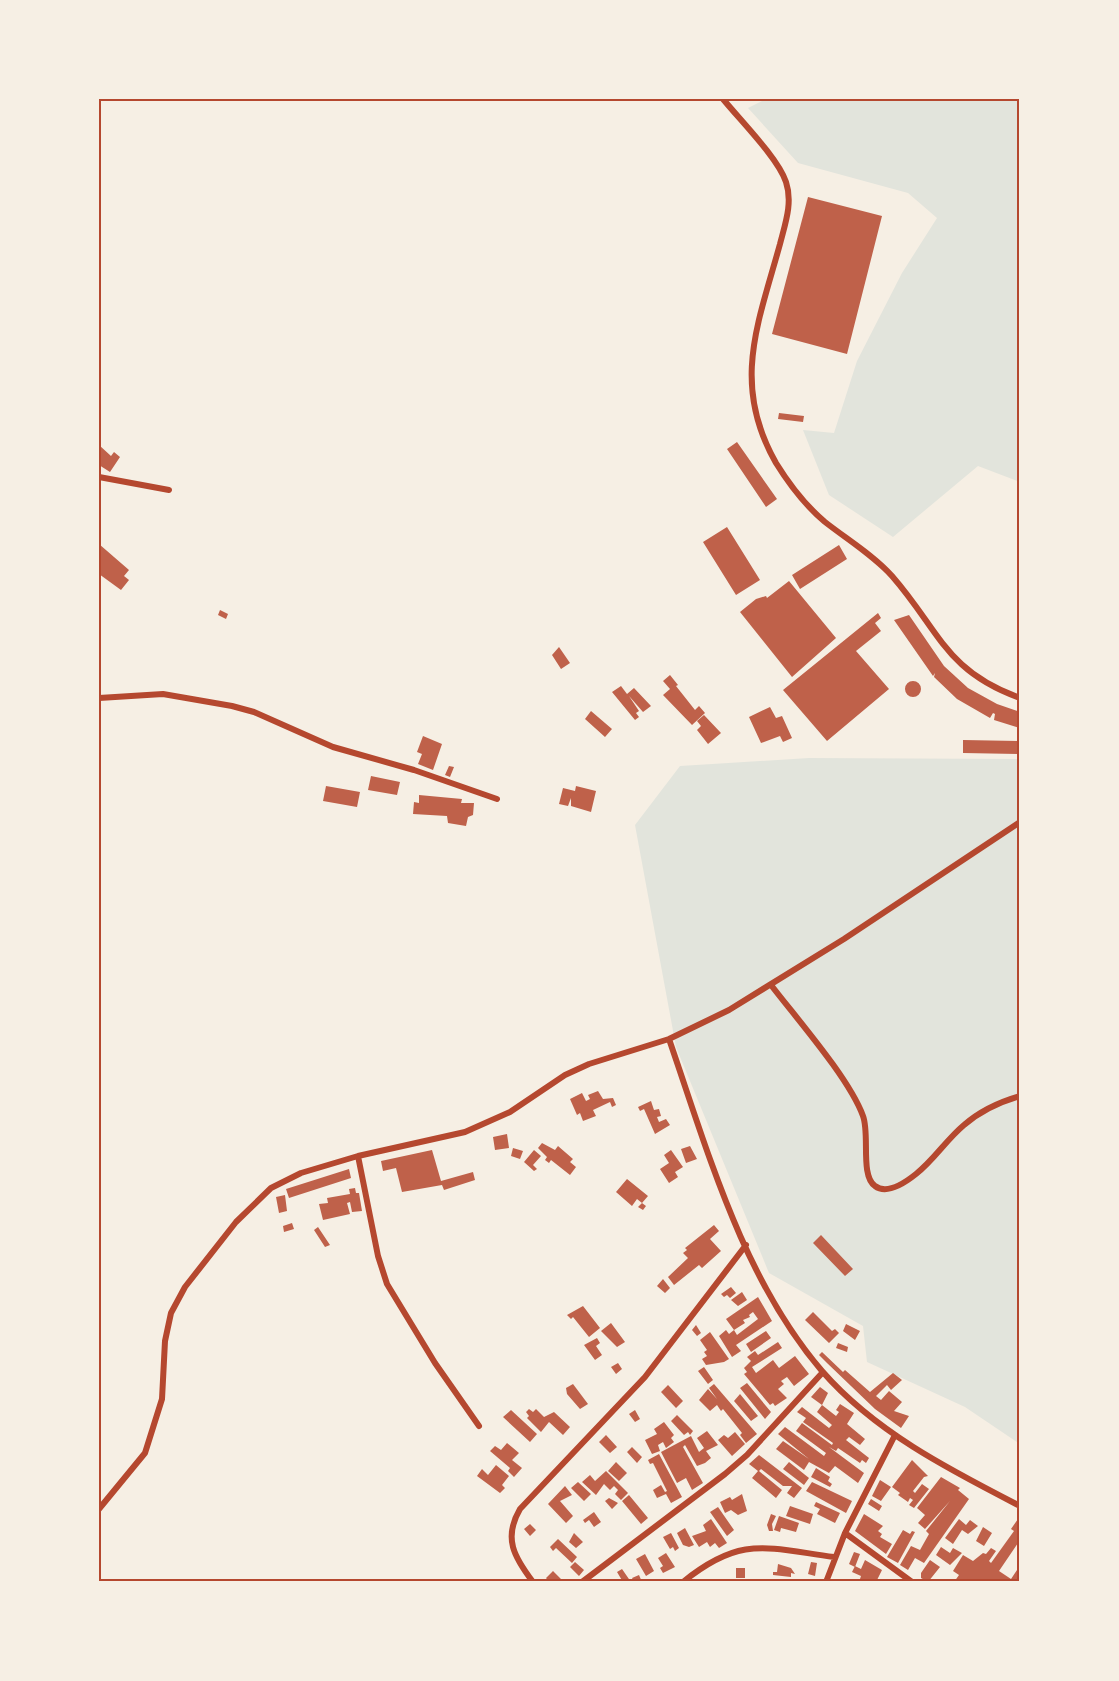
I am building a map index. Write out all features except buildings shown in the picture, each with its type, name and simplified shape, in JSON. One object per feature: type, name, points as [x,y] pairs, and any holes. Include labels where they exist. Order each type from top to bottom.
[{"type":"street","points":[[723,99],[771,159],[785,179],[789,193],[785,226],[750,359],[750,387],[759,422],[775,461],[790,485],[824,520],[873,557],[891,575],[947,652],[981,682],[1020,698]]},
{"type":"street","points":[[99,477],[168,490]]},
{"type":"street","points":[[99,698],[163,694],[232,705],[344,751],[414,770],[497,799]]},
{"type":"street","points":[[99,1509],[145,1453],[162,1399],[165,1341],[171,1313],[185,1287],[236,1222],[271,1188],[301,1173],[358,1156],[465,1132],[510,1112],[565,1076],[589,1064],[669,1039],[729,1010],[1020,822]]},
{"type":"street","points":[[771,985],[850,1091],[863,1116],[868,1151],[866,1171],[868,1179],[874,1186],[881,1189],[906,1182],[924,1168],[963,1125],[983,1111],[1020,1096]]},
{"type":"street","points":[[669,1039],[720,1182],[746,1245],[768,1292],[796,1338],[823,1372],[895,1436],[1020,1506]]},
{"type":"street","points":[[358,1156],[378,1256],[387,1284],[435,1363],[479,1426]]},
{"type":"street","points":[[533,1582],[510,1539],[511,1528],[520,1509],[645,1377],[746,1245]]},
{"type":"street","points":[[582,1582],[747,1455],[823,1372]]},
{"type":"street","points":[[826,1582],[845,1533],[895,1436]]},
{"type":"street","points":[[845,1533],[912,1582]]},
{"type":"street","points":[[683,1582],[711,1561],[732,1551],[750,1547],[834,1557]]},
{"type":"shaded area","points":[[766,99],[1020,99],[1020,482],[978,466],[893,537],[829,495],[803,430],[834,433],[857,361],[902,273],[937,218],[908,193],[798,163],[748,108]]},
{"type":"shaded area","points":[[809,758],[1020,759],[1020,1444],[965,1407],[867,1362],[863,1326],[769,1273],[676,1047],[635,825],[680,766]]}]
